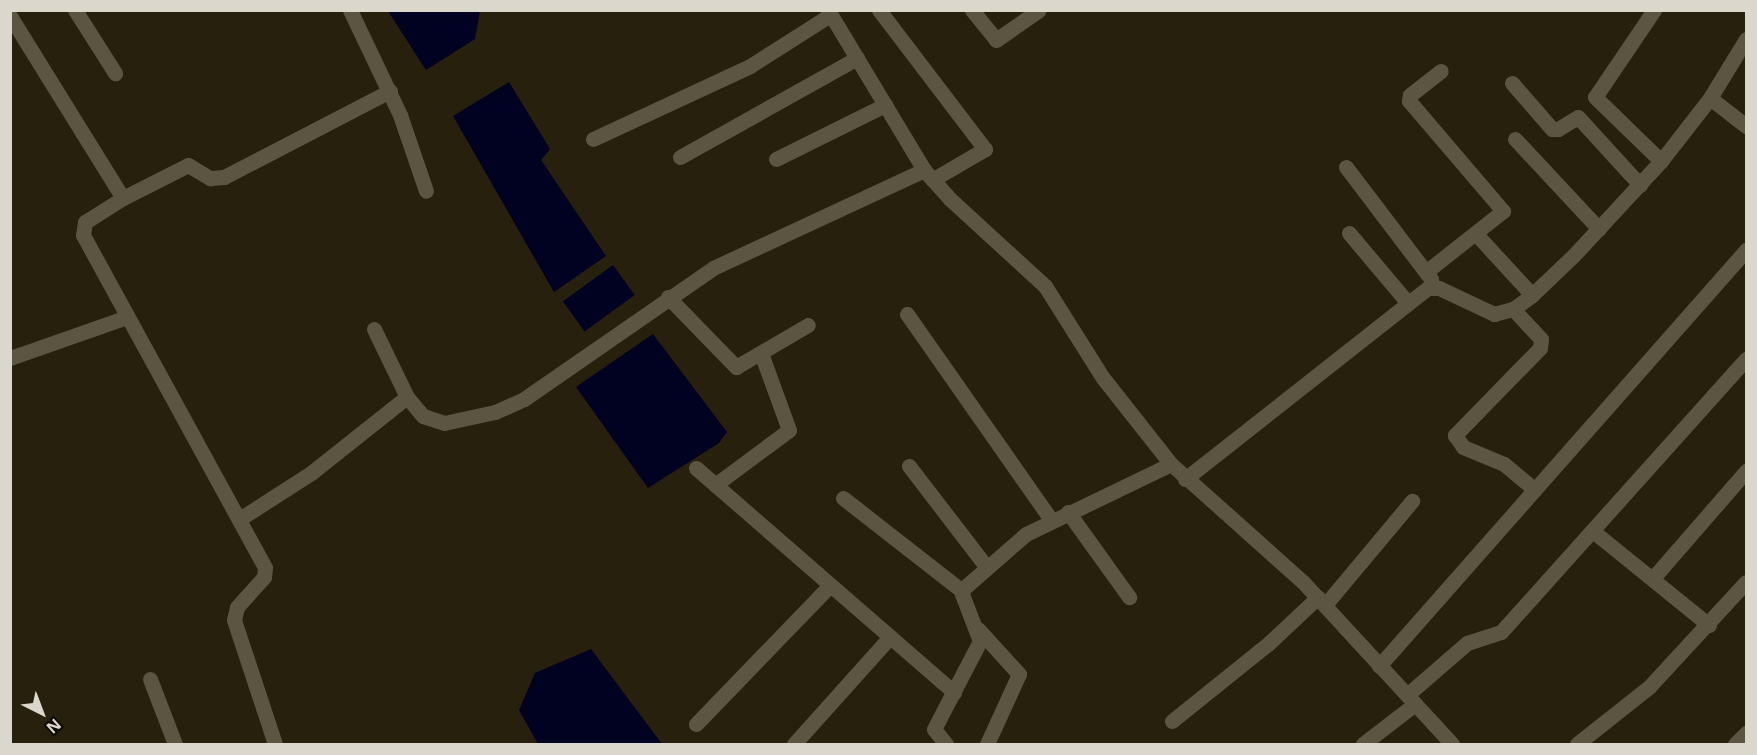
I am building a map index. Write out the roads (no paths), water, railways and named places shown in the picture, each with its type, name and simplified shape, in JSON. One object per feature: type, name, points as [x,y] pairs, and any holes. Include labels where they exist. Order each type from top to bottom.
[{"type":"street","points":[[75,10],[115,73]]},
{"type":"street","points":[[350,10],[390,91],[426,191]]},
{"type":"street","points":[[374,328],[407,397],[423,416],[444,423],[503,409],[524,399],[668,297],[726,261],[985,149],[879,10]]},
{"type":"street","points":[[972,10],[996,40],[1039,10]]},
{"type":"street","points":[[1654,10],[1595,97],[1661,160]]},
{"type":"street","points":[[593,139],[750,66],[829,13],[928,175],[1045,286],[1103,378],[1171,464],[1322,601],[1452,744]]},
{"type":"street","points":[[10,16],[123,198]]},
{"type":"street","points":[[1346,167],[1427,271],[1434,287],[1488,312],[1498,314],[1513,309],[1532,295],[1640,185],[1710,98],[1746,39]]},
{"type":"street","points":[[680,157],[857,58]]},
{"type":"street","points":[[1427,271],[1501,214],[1502,209],[1409,101],[1410,95],[1441,71]]},
{"type":"street","points":[[1512,83],[1552,129],[1578,117],[1640,185]]},
{"type":"street","points":[[275,744],[234,620],[237,608],[266,573],[241,518],[83,235],[83,227],[123,198],[188,165],[210,178],[224,177],[390,91]]},
{"type":"street","points":[[1710,98],[1746,126]]},
{"type":"street","points":[[776,159],[885,105]]},
{"type":"street","points":[[1515,140],[1599,229]]},
{"type":"street","points":[[1349,233],[1408,303]]},
{"type":"street","points":[[1476,234],[1532,295]]},
{"type":"street","points":[[1379,666],[1746,250]]},
{"type":"street","points":[[1185,479],[1408,303],[1434,287]]},
{"type":"street","points":[[668,297],[736,367],[808,325]]},
{"type":"street","points":[[1513,309],[1542,344],[1455,435],[1463,447],[1503,464],[1535,490]]},
{"type":"street","points":[[907,314],[1051,520]]},
{"type":"street","points":[[10,358],[127,317]]},
{"type":"street","points":[[715,485],[789,430],[762,353]]},
{"type":"street","points":[[1363,744],[1467,643],[1501,632],[1594,532],[1746,359]]},
{"type":"street","points":[[241,518],[311,473],[407,397]]},
{"type":"street","points":[[962,591],[985,565],[1051,520],[1171,464]]},
{"type":"street","points":[[909,466],[985,565]]},
{"type":"street","points":[[696,468],[954,693]]},
{"type":"street","points":[[1653,578],[1746,471]]},
{"type":"street","points":[[843,498],[962,591],[978,629],[1019,674],[987,744]]},
{"type":"street","points":[[1172,721],[1322,601],[1412,501]]},
{"type":"street","points":[[1068,512],[1129,597]]},
{"type":"street","points":[[1594,532],[1708,625]]},
{"type":"street","points":[[1577,744],[1649,687],[1746,582]]},
{"type":"street","points":[[696,724],[830,585]]},
{"type":"street","points":[[946,744],[934,729],[977,649],[978,629]]},
{"type":"street","points":[[794,744],[890,637]]},
{"type":"street","points":[[150,679],[175,744]]},
{"type":"street","points":[[1735,744],[1746,734]]},
{"type":"water","points":[[388,11],[480,11],[475,39],[426,70]]},
{"type":"water","points":[[509,82],[550,149],[541,160],[606,256],[554,292],[453,116]]},
{"type":"water","points":[[613,265],[635,295],[585,331],[563,301]]},
{"type":"water","points":[[653,334],[727,432],[719,443],[648,488],[576,387]]},
{"type":"water","points":[[591,649],[662,744],[538,744],[519,710],[535,673]]}]
